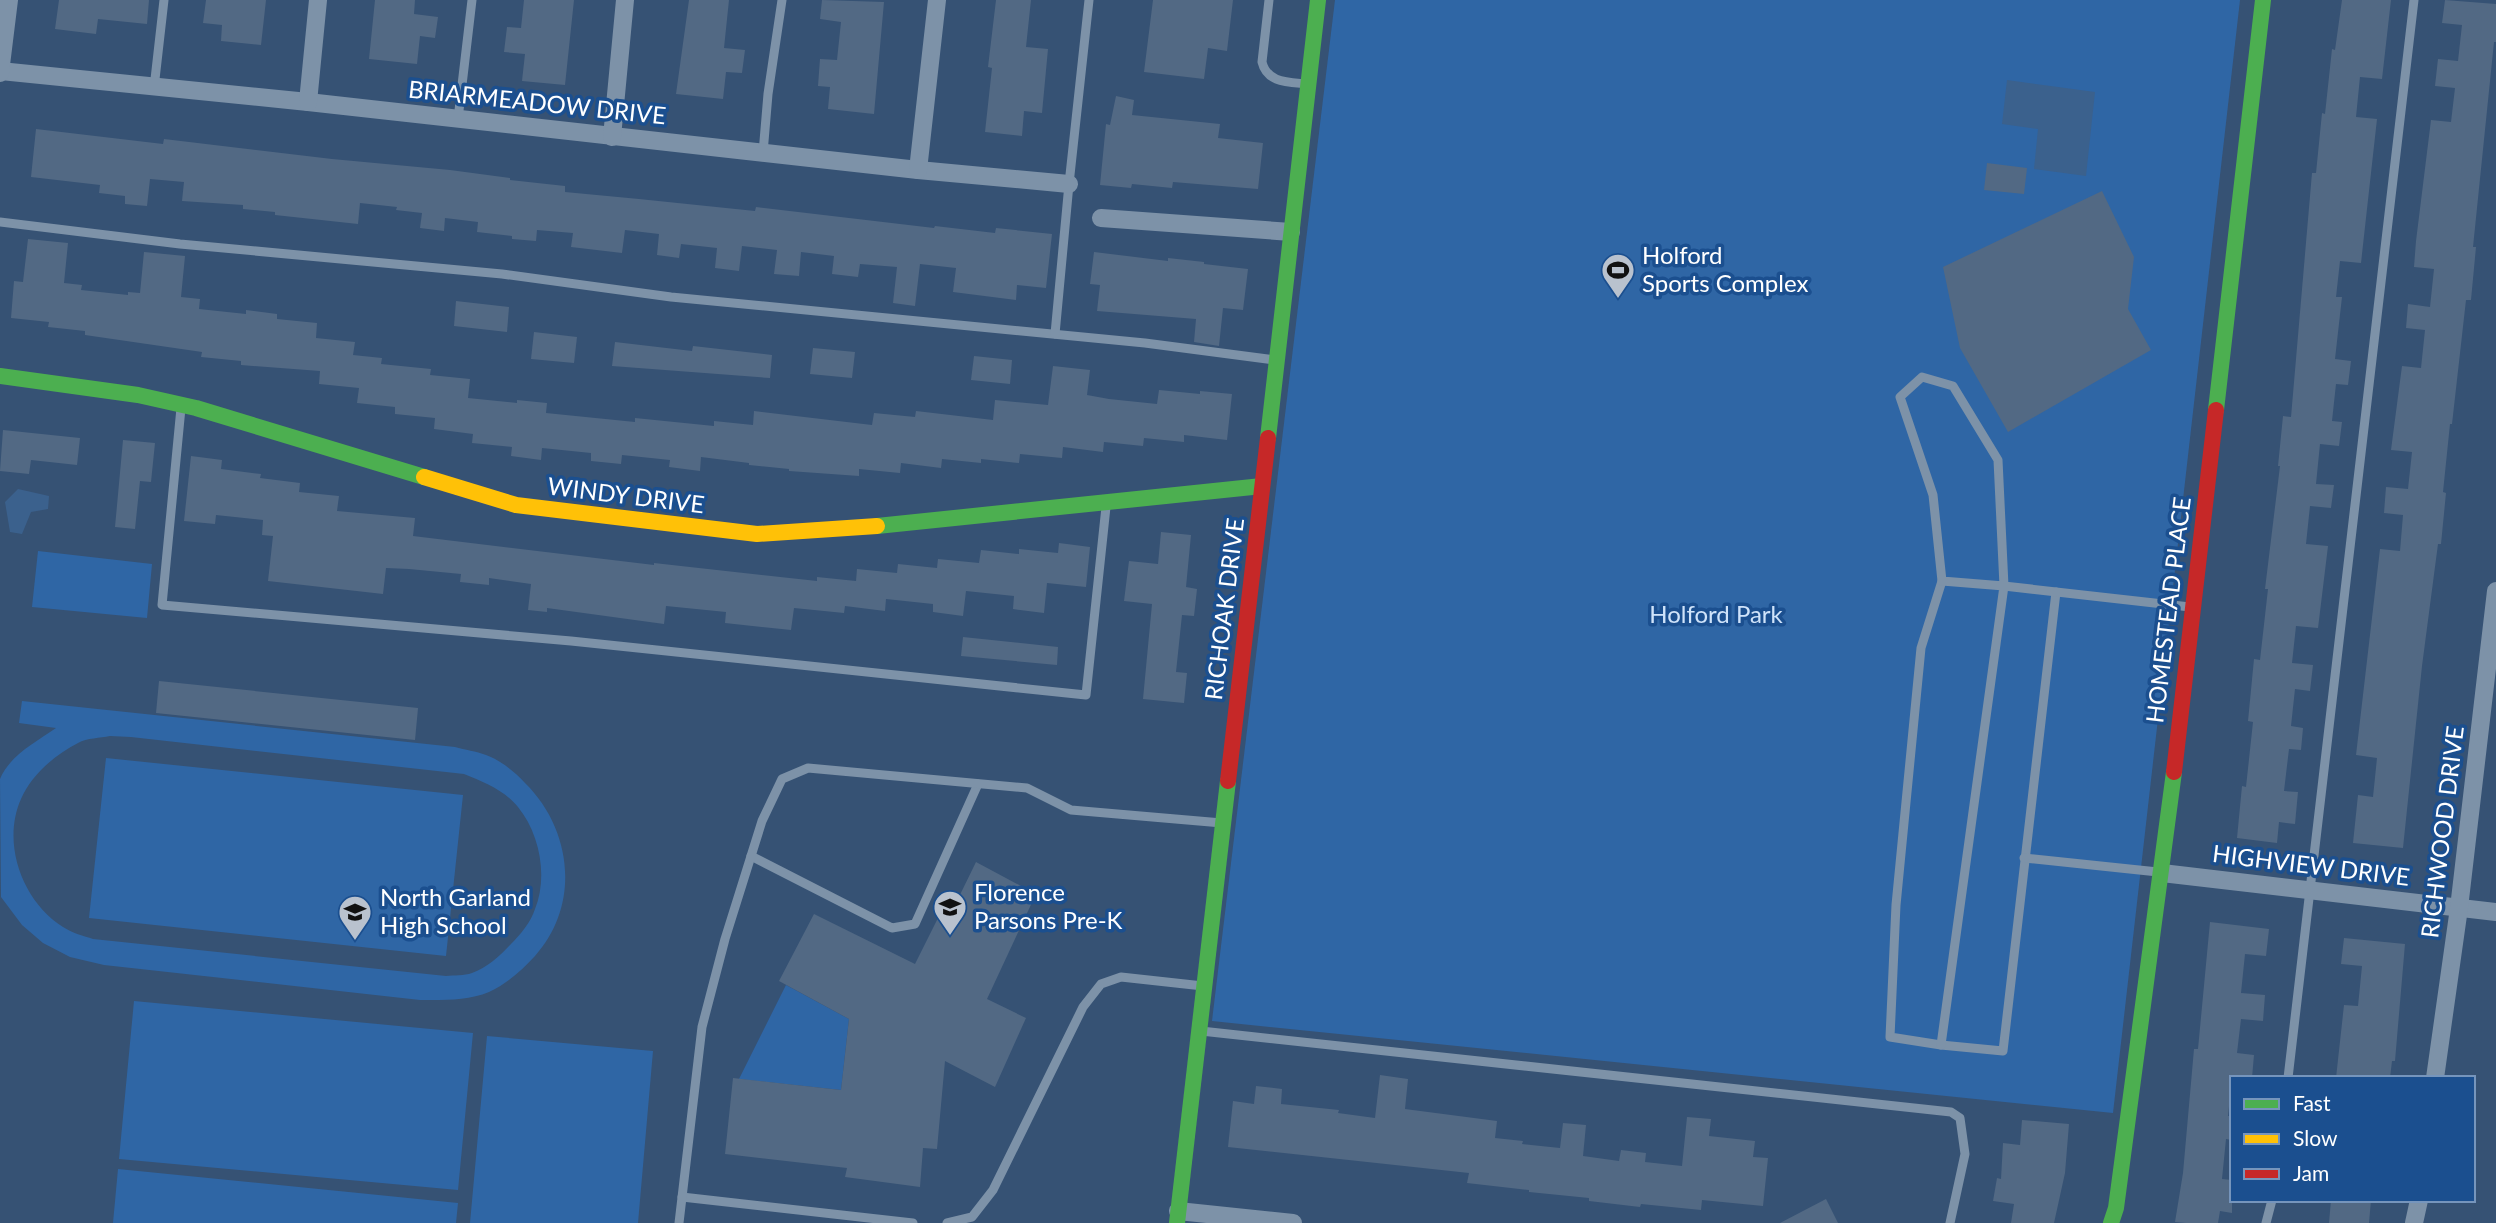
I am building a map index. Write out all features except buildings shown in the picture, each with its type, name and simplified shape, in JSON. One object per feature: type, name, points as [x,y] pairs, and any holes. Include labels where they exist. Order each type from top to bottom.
[{"type":"street","points":[[0,72],[9,0]]},
{"type":"street","points":[[308,102],[318,0]]},
{"type":"street","points":[[611,137],[625,0]]},
{"type":"street","points":[[918,170],[937,0]]},
{"type":"street","name":"RICHOAK DRIVE","points":[[1178,1217],[1318,0]]},
{"type":"street","name":"HOMESTEAD PLACE","points":[[2111,1223],[2116,1208],[2162,873],[2263,0]]},
{"type":"street","name":"BRIARMEADOW DRIVE","points":[[0,72],[308,102],[611,137],[1069,184]]},
{"type":"street","points":[[1101,218],[1291,232]]},
{"type":"street","name":"WINDY DRIVE","points":[[0,376],[138,395],[182,405],[516,505],[757,534],[814,532],[1262,486]]},
{"type":"street","name":"RICHWOOD DRIVE","points":[[2435,1076],[2459,908],[2496,591]]},
{"type":"street","name":"HIGHVIEW DRIVE","points":[[2162,873],[2496,912]]},
{"type":"street","points":[[2414,1223],[2418,1202]]},
{"type":"street","points":[[1178,1217],[1293,1223]]},
{"type":"lane","points":[[154,88],[164,0]]},
{"type":"lane","points":[[458,119],[472,0]]},
{"type":"lane","points":[[763,153],[768,94],[782,0]]},
{"type":"lane","points":[[1055,334],[1089,0]]},
{"type":"lane","points":[[1269,0],[1262,61],[1264,69],[1279,81],[1308,84]]},
{"type":"lane","points":[[2288,1076],[2414,0]]},
{"type":"lane","points":[[0,222],[180,244],[502,274],[671,297],[1055,334],[1276,360]]},
{"type":"lane","points":[[1941,1045],[2004,586],[1998,460],[1953,386],[1922,377],[1900,397],[1933,495],[1942,581],[1921,648],[1896,905],[1890,1037],[1941,1045],[2003,1051],[2056,592]]},
{"type":"lane","points":[[182,405],[162,605],[571,641],[1086,695],[1107,501]]},
{"type":"lane","points":[[1942,581],[2193,608]]},
{"type":"lane","points":[[679,1223],[702,1027],[725,939],[762,821],[782,779],[808,768],[1027,788],[1071,810],[1223,823]]},
{"type":"lane","points":[[751,856],[892,928],[915,924],[978,784]]},
{"type":"lane","points":[[2024,858],[2162,873]]},
{"type":"lane","points":[[947,1223],[972,1217],[993,1190],[1083,1007],[1101,984],[1121,977],[1204,986]]},
{"type":"lane","points":[[1199,1031],[1951,1112],[1960,1118],[1965,1154],[1950,1223]]},
{"type":"lane","points":[[682,1197],[913,1223]]},
{"type":"lane","points":[[2266,1223],[2271,1202]]},
{"type":"green space","name":"Holford Park","points":[[1335,0],[2240,0],[2113,1113],[1212,1021]]},
{"type":"green space","points":[[38,551],[152,564],[147,618],[32,607]]},
{"type":"green space","points":[[22,701],[455,747],[491,757],[521,779],[541,802],[553,822],[565,868],[559,914],[550,936],[535,956],[514,976],[489,992],[455,999],[420,1000],[104,965],[70,957],[43,943],[22,925],[1,897],[0,779],[4,770],[17,756],[56,728],[19,723]],"holes":[[[131,737],[464,774],[479,780],[512,801],[532,830],[541,870],[539,897],[533,914],[518,937],[488,965],[469,974],[446,976],[93,939],[70,931],[49,916],[27,887],[15,853],[15,816],[25,790],[45,766],[61,753],[89,739]]]},
{"type":"green space","points":[[106,758],[463,795],[446,956],[89,918]]},
{"type":"green space","points":[[786,985],[849,1019],[841,1090],[739,1079]]},
{"type":"green space","points":[[134,1001],[473,1033],[458,1190],[119,1159]]},
{"type":"green space","points":[[487,1036],[653,1051],[638,1223],[470,1223]]},
{"type":"green space","points":[[118,1169],[458,1203],[456,1223],[113,1223]]},
{"type":"shaded area","points":[[2007,80],[2095,92],[2086,176],[2034,169],[2038,129],[2002,124]]},
{"type":"shaded area","points":[[18,489],[49,496],[48,509],[31,512],[22,534],[10,532],[5,502]]},
{"type":"traffic: fast","points":[[1268,438],[1318,0]]},
{"type":"traffic: fast","points":[[2216,410],[2263,0]]},
{"type":"traffic: fast","points":[[0,376],[138,395],[196,408],[424,477]]},
{"type":"traffic: fast","points":[[877,526],[1262,486]]},
{"type":"traffic: fast","points":[[2111,1223],[2116,1208],[2174,772]]},
{"type":"traffic: fast","points":[[1177,1223],[1228,781]]},
{"type":"traffic: slow","points":[[424,477],[516,505],[757,534],[877,526]]},
{"type":"traffic: jam","points":[[2174,772],[2216,410]]},
{"type":"traffic: jam","points":[[1228,781],[1268,438]]},
{"type":"place","name":"Holford Sports Complex","points":[[1618,300]]},
{"type":"place","name":"Florence Parsons Pre-K","points":[[950,937]]},
{"type":"place","name":"North Garland High School","points":[[355,942]]}]
